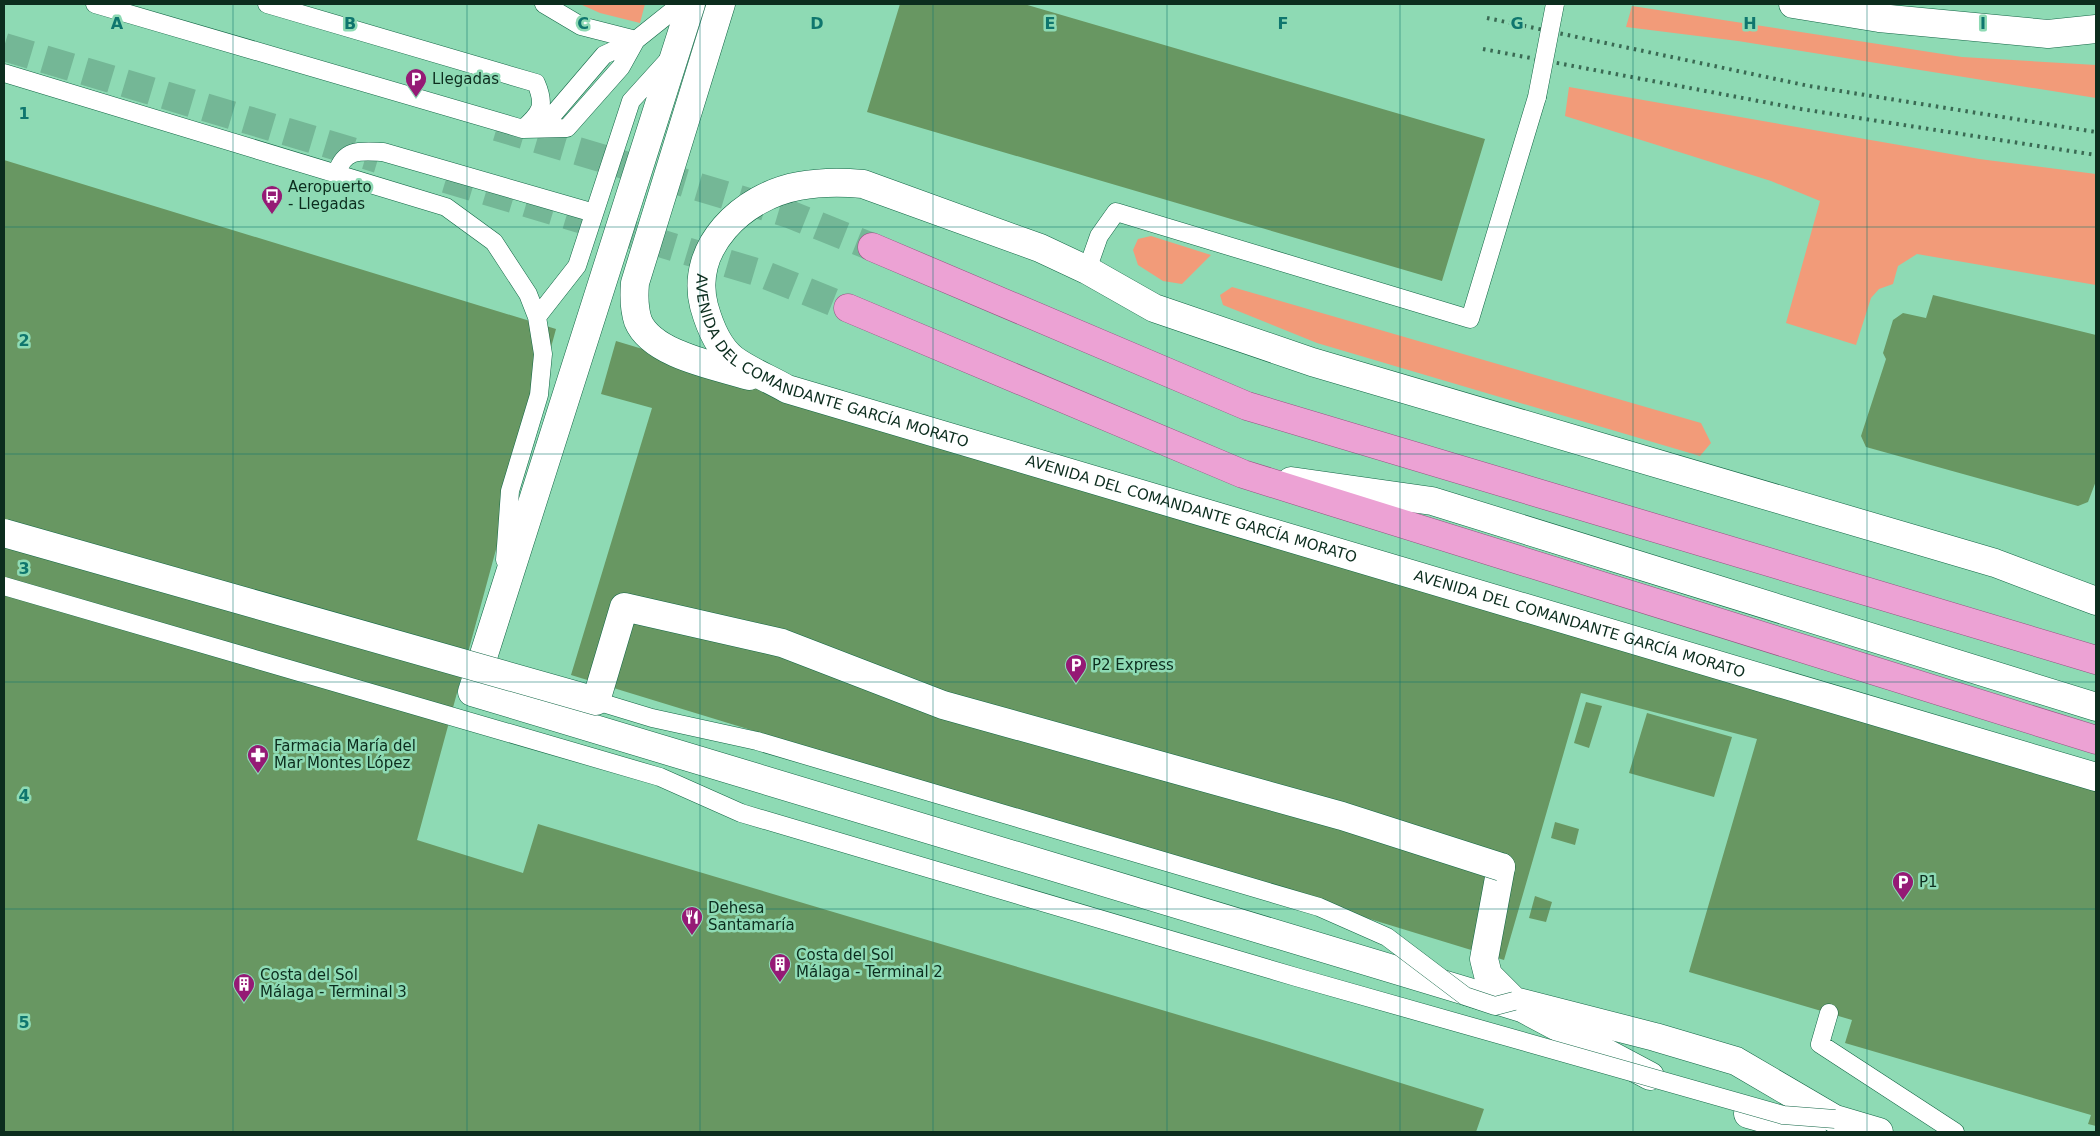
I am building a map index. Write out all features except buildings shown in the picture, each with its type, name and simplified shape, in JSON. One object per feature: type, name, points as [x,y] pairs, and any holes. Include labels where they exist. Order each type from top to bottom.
[{"type":"main road","points":[[872,247],[1248,406],[2096,660]]},
{"type":"main road","points":[[848,308],[1243,474],[2096,740]]},
{"type":"street","points":[[691,4],[472,692],[1522,1008],[1683,1094],[1823,1126],[1880,1132]]},
{"type":"street","points":[[722,4],[635,283],[634,299],[638,321],[648,336],[665,349],[787,389]]},
{"type":"street","points":[[1792,4],[1879,18],[2048,34],[2096,28]]},
{"type":"street","name":"AVENIDA DEL COMANDANTE GARCÍA MORATO","points":[[2096,601],[1995,563],[1312,362],[1154,308],[1087,270],[1040,248],[863,184],[835,182],[797,186],[765,198],[737,214],[714,239],[704,265],[701,294],[710,326],[732,358],[787,389],[2096,777]]},
{"type":"street","points":[[1243,474],[1432,501],[2096,707]]},
{"type":"street","points":[[4,533],[596,701],[624,607],[782,643],[943,704],[1342,816],[1501,867],[1484,959],[1488,975],[1514,1001],[1655,1037],[1736,1061],[1823,1126]]},
{"type":"lane","points":[[95,4],[523,129],[551,117],[604,55],[636,40],[681,4]]},
{"type":"lane","points":[[267,4],[536,83],[543,98],[538,115],[523,129]]},
{"type":"lane","points":[[544,4],[581,26],[636,40]]},
{"type":"lane","points":[[1087,270],[1099,236],[1116,212],[1470,319],[1531,121],[1555,4]]},
{"type":"lane","points":[[537,317],[577,266],[631,101],[675,53]]},
{"type":"lane","points":[[4,73],[337,172],[446,207],[494,242],[528,294],[537,317],[543,354],[539,395],[510,491],[502,598]]},
{"type":"lane","points":[[337,172],[340,161],[356,151],[383,152],[594,213]]},
{"type":"lane","points":[[4,586],[660,777],[741,813],[1239,960],[1823,1126]]},
{"type":"lane","points":[[596,701],[652,718],[757,741],[1319,907],[1387,937],[1465,996],[1495,1006],[1514,1001]]},
{"type":"lane","points":[[1829,1013],[1820,1044],[1955,1132]]},
{"type":"shaded area","points":[[580,4],[645,4],[640,23],[600,13]]},
{"type":"shaded area","points":[[1632,6],[1962,57],[2096,65],[2096,98],[1738,41],[1626,27]]},
{"type":"shaded area","points":[[1569,87],[1979,159],[2096,174],[2096,285],[1917,254],[1898,266],[1893,284],[1879,289],[1871,298],[1856,345],[1786,323],[1820,201],[1771,181],[1565,116]]},
{"type":"shaded area","points":[[1151,236],[1211,255],[1182,284],[1163,281],[1138,265],[1133,250],[1138,239]]},
{"type":"shaded area","points":[[1232,287],[1701,423],[1711,443],[1700,456],[1317,343],[1223,305],[1220,295]]},
{"type":"tunnel","points":[[4,47],[378,159]]},
{"type":"tunnel","points":[[497,127],[789,214],[872,247]]},
{"type":"tunnel","points":[[446,179],[763,274],[848,308]]},
{"type":"railway","points":[[1487,18],[1809,86],[2096,132]]},
{"type":"railway","points":[[1483,49],[1801,109],[2096,155]]},
{"type":"place","name":"Llegadas","points":[[416,98]]},
{"type":"place","name":"Aeropuerto - Llegadas","points":[[272,215]]},
{"type":"place","name":"P2 Express","points":[[1076,684]]},
{"type":"place","name":"Farmacia María del Mar Montes López","points":[[258,774]]},
{"type":"place","name":"P1","points":[[1903,901]]},
{"type":"place","name":"Dehesa Santamaría","points":[[692,936]]},
{"type":"place","name":"Costa del Sol Málaga - Terminal 2","points":[[780,983]]},
{"type":"place","name":"Costa del Sol Málaga - Terminal 3","points":[[244,1003]]}]
